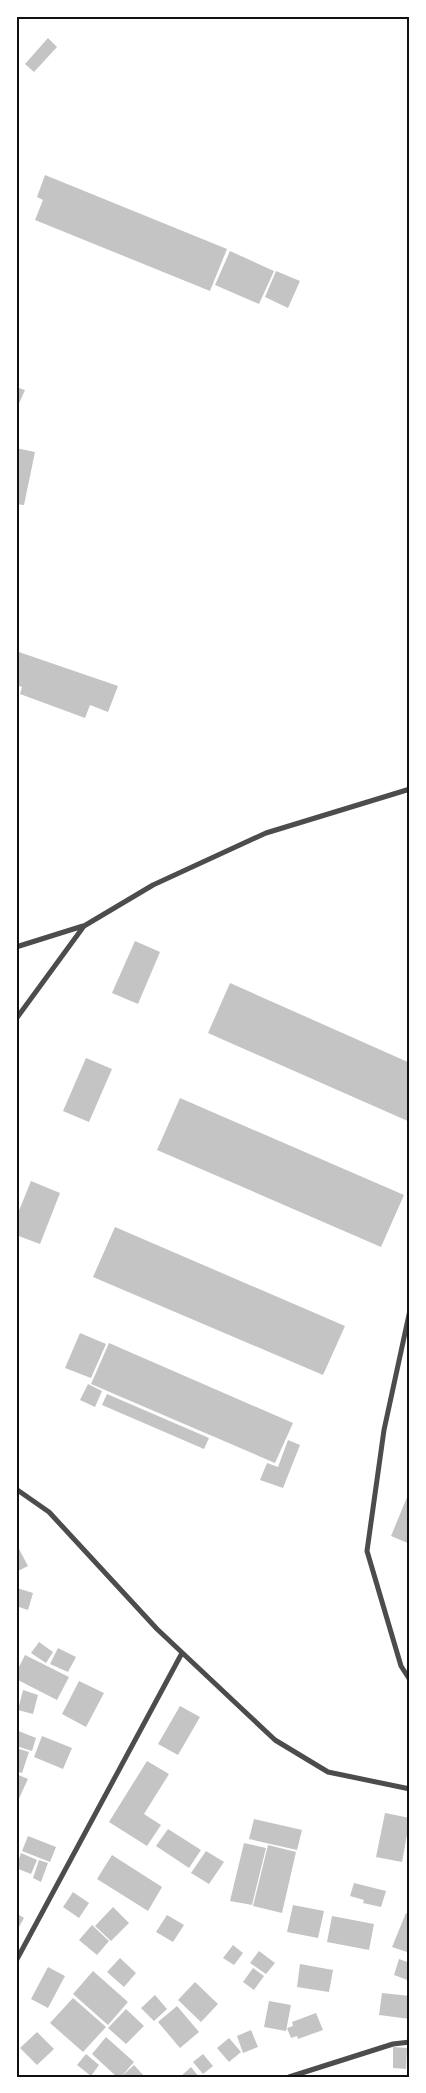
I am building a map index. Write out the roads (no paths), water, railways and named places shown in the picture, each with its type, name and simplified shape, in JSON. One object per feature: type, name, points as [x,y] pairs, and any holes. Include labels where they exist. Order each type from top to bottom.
[{"type":"street","points":[[16,946],[84,926],[153,885],[266,834],[410,789]]},
{"type":"street","points":[[16,1019],[84,926]]},
{"type":"street","points":[[410,1310],[384,1430],[368,1551],[401,1666],[410,1680]]},
{"type":"street","points":[[16,1489],[49,1512],[157,1629],[276,1740],[328,1772],[410,1789]]},
{"type":"street","points":[[16,1961],[182,1653]]},
{"type":"street","points":[[289,2077],[393,2044],[410,2042]]}]
